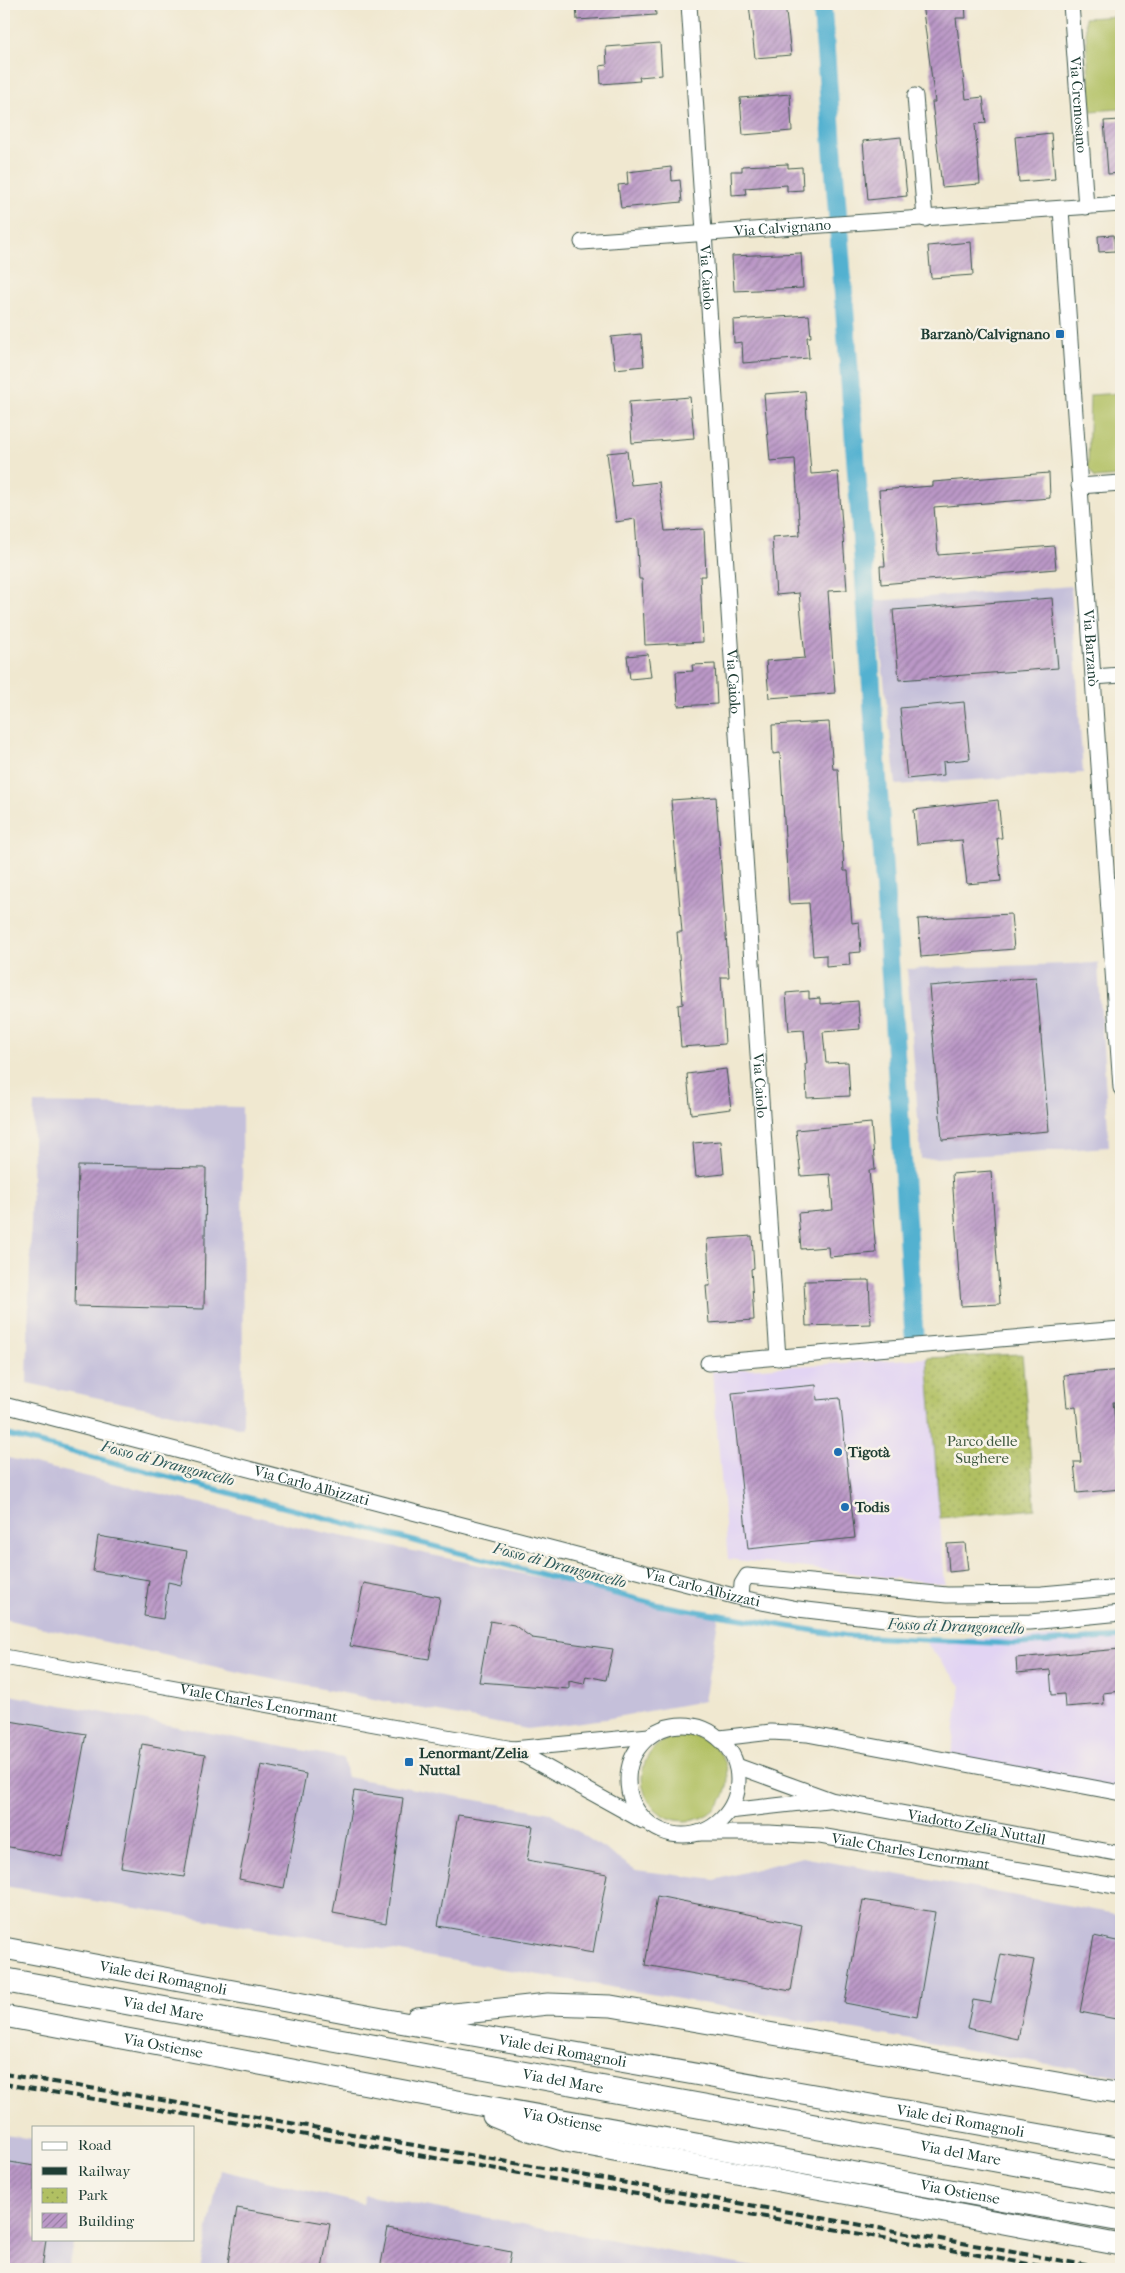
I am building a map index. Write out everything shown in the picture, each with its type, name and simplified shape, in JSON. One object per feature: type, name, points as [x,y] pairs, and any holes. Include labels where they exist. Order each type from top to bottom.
[{"type":"main road","name":"Viale dei Romagnoli","points":[[4,1948],[393,2021],[1121,2148]]},
{"type":"main road","name":"Via del Mare","points":[[4,1980],[1121,2182]]},
{"type":"main road","points":[[393,2021],[548,2004],[596,2004],[643,2010],[1121,2094]]},
{"type":"main road","name":"Via Ostiense","points":[[4,2016],[463,2102],[1121,2221]]},
{"type":"main road","points":[[463,2102],[525,2129],[581,2144],[1121,2245]]},
{"type":"street","name":"Via Caiolo","points":[[689,4],[778,1358]]},
{"type":"street","name":"Via Cremosano","points":[[1071,4],[1086,207]]},
{"type":"street","points":[[915,96],[925,219]]},
{"type":"street","name":"Via Calvignano","points":[[582,242],[1121,204]]},
{"type":"street","name":"Via Barzanò","points":[[1060,209],[1094,677],[1121,1088]]},
{"type":"street","points":[[1079,486],[1121,483]]},
{"type":"street","points":[[1094,677],[1121,674]]},
{"type":"street","points":[[708,1364],[1121,1329]]},
{"type":"street","name":"Via Carlo Albizzati","points":[[4,1405],[740,1598],[798,1609],[920,1623],[1030,1622],[1121,1613]]},
{"type":"street","points":[[740,1598],[742,1584],[747,1576],[946,1595],[1042,1594],[1121,1587]]},
{"type":"street","name":"Viale Charles Lenormant","points":[[4,1657],[513,1749],[649,1736]]},
{"type":"street","points":[[685,1724],[704,1728],[720,1738],[730,1751],[737,1766],[738,1789],[730,1811],[716,1825],[698,1833],[682,1835],[666,1833],[652,1826],[639,1813],[631,1798],[628,1781],[630,1764],[638,1748],[649,1736],[666,1727],[685,1724]]},
{"type":"street","points":[[720,1738],[779,1732],[807,1734],[1121,1793]]},
{"type":"street","name":"Viale Charles Lenormant","points":[[513,1749],[652,1826]]},
{"type":"street","name":"Viadotto Zelia Nuttall","points":[[737,1766],[831,1800],[1121,1854]]},
{"type":"street","name":"Viadotto Zelia Nuttall","points":[[730,1811],[831,1800]]},
{"type":"street","name":"Viale Charles Lenormant","points":[[698,1833],[788,1834],[833,1837],[1121,1887]]},
{"type":"shaded area","points":[[1071,586],[1083,773],[896,785],[875,601]]},
{"type":"shaded area","points":[[1098,963],[1109,1147],[921,1159],[907,969]]},
{"type":"shaded area","points":[[34,1103],[242,1107],[243,1428],[27,1383]]},
{"type":"shaded area","points":[[927,1358],[945,1584],[728,1559],[712,1371]]},
{"type":"shaded area","points":[[4,1457],[326,1533],[719,1615],[704,1701],[605,1719],[527,1729],[261,1677],[4,1619]]},
{"type":"shaded area","points":[[1121,1636],[1121,1793],[950,1761],[961,1686],[923,1639]]},
{"type":"shaded area","points":[[4,1694],[343,1758],[347,1777],[550,1813],[636,1870],[715,1880],[802,1857],[1121,1915],[1121,2077],[599,1985],[4,1886]]},
{"type":"shaded area","points":[[4,2135],[32,2139],[32,2240],[74,2240],[68,2269],[4,2269]]},
{"type":"shaded area","points":[[220,2170],[363,2204],[365,2195],[764,2269],[200,2269]]},
{"type":"green space","points":[[1121,16],[1121,109],[1091,111],[1085,18]]},
{"type":"green space","points":[[1121,393],[1121,476],[1095,478],[1088,467],[1090,395]]},
{"type":"green space","name":"Parco delle Sughere","points":[[1022,1354],[1035,1509],[940,1518],[927,1358]]},
{"type":"green space","points":[[685,1735],[701,1738],[709,1742],[721,1754],[725,1762],[728,1778],[725,1794],[721,1802],[709,1814],[701,1818],[685,1821],[669,1818],[661,1814],[649,1802],[645,1794],[642,1778],[645,1762],[649,1754],[661,1742],[669,1738]]},
{"type":"building","points":[[576,4],[655,4],[656,15],[577,20]]},
{"type":"building","points":[[749,4],[785,4],[791,55],[755,58]]},
{"type":"building","points":[[922,4],[965,4],[966,18],[956,18],[966,99],[983,97],[986,123],[975,124],[980,184],[942,187],[932,102],[935,102]]},
{"type":"building","points":[[660,43],[662,75],[639,77],[640,81],[601,84],[600,66],[607,65],[606,47]]},
{"type":"building","points":[[790,94],[792,131],[743,135],[740,98]]},
{"type":"building","points":[[1121,120],[1121,173],[1108,174],[1104,121]]},
{"type":"building","points":[[1051,133],[1055,179],[1019,182],[1015,137]]},
{"type":"building","points":[[901,137],[907,196],[868,200],[863,141]]},
{"type":"building","points":[[788,164],[788,168],[802,167],[803,190],[787,191],[787,185],[745,188],[746,194],[732,195],[731,171],[742,171],[742,166]]},
{"type":"building","points":[[671,167],[672,181],[680,180],[682,202],[621,208],[618,185],[628,184],[627,172]]},
{"type":"building","points":[[1114,235],[1115,251],[1099,252],[1098,236]]},
{"type":"building","points":[[971,242],[973,275],[931,278],[928,246]]},
{"type":"building","points":[[801,253],[803,288],[734,291],[732,256]]},
{"type":"building","points":[[809,315],[811,337],[807,337],[809,358],[743,363],[742,342],[734,343],[733,320]]},
{"type":"building","points":[[641,334],[644,366],[615,369],[611,337]]},
{"type":"building","points":[[805,391],[811,474],[838,472],[847,590],[828,591],[835,693],[769,698],[766,661],[805,658],[799,593],[776,595],[772,537],[800,535],[795,459],[770,461],[764,394]]},
{"type":"building","points":[[690,397],[694,438],[632,443],[629,402]]},
{"type":"building","points":[[627,451],[631,485],[659,482],[665,531],[704,529],[706,576],[700,576],[703,642],[645,645],[642,579],[639,579],[635,519],[616,522],[607,453]]},
{"type":"building","points":[[1049,473],[1050,498],[934,507],[938,555],[1054,546],[1056,569],[881,584],[880,566],[885,566],[879,490],[933,486],[933,482]]},
{"type":"building","points":[[1052,598],[1058,668],[899,680],[893,610]]},
{"type":"building","points":[[648,654],[651,677],[630,679],[627,656]]},
{"type":"building","points":[[715,664],[717,704],[678,706],[676,672],[693,671],[692,665]]},
{"type":"building","points":[[964,702],[970,759],[943,762],[944,775],[907,779],[900,708]]},
{"type":"building","points":[[829,722],[833,769],[838,769],[844,871],[848,871],[852,923],[859,922],[861,952],[849,953],[850,965],[826,967],[826,955],[813,956],[809,903],[789,904],[780,753],[773,754],[772,725]]},
{"type":"building","points":[[716,797],[729,977],[721,977],[725,1044],[681,1047],[678,1005],[683,1004],[677,932],[682,932],[671,800]]},
{"type":"building","points":[[998,800],[1002,838],[997,838],[1001,881],[967,884],[962,840],[917,844],[914,810]]},
{"type":"building","points":[[1011,914],[1014,949],[921,957],[918,919]]},
{"type":"building","points":[[1036,977],[1049,1131],[942,1140],[929,986]]},
{"type":"building","points":[[809,991],[809,999],[820,998],[820,1004],[858,1001],[860,1029],[823,1032],[826,1063],[848,1062],[850,1096],[807,1098],[804,1030],[789,1031],[786,993]]},
{"type":"building","points":[[726,1069],[731,1109],[691,1114],[687,1074]]},
{"type":"building","points":[[871,1123],[875,1170],[869,1170],[876,1253],[829,1257],[828,1247],[801,1249],[798,1213],[833,1210],[830,1174],[801,1176],[796,1130]]},
{"type":"building","points":[[721,1141],[724,1174],[696,1177],[693,1143]]},
{"type":"building","points":[[78,1166],[206,1168],[204,1309],[75,1306]]},
{"type":"building","points":[[991,1171],[1000,1304],[961,1306],[952,1174]]},
{"type":"building","points":[[752,1236],[754,1268],[751,1269],[754,1320],[709,1323],[706,1286],[710,1286],[707,1239]]},
{"type":"building","points":[[869,1280],[871,1324],[806,1326],[804,1281]]},
{"type":"building","points":[[1121,1370],[1121,1402],[1113,1402],[1119,1458],[1121,1458],[1121,1489],[1077,1493],[1074,1462],[1081,1462],[1076,1407],[1067,1408],[1064,1375]]},
{"type":"building","points":[[816,1385],[817,1400],[840,1398],[855,1538],[748,1549],[732,1393]]},
{"type":"building","points":[[98,1536],[187,1551],[181,1585],[168,1582],[163,1619],[144,1616],[149,1580],[93,1571]]},
{"type":"building","points":[[965,1543],[968,1570],[949,1572],[947,1544]]},
{"type":"building","points":[[364,1583],[440,1597],[429,1659],[350,1646]]},
{"type":"building","points":[[490,1621],[514,1625],[532,1638],[613,1649],[606,1680],[586,1676],[584,1684],[569,1681],[569,1689],[479,1682]]},
{"type":"building","points":[[1121,1649],[1121,1691],[1103,1693],[1104,1704],[1065,1707],[1064,1694],[1052,1695],[1050,1670],[1017,1673],[1016,1658]]},
{"type":"building","points":[[4,1720],[86,1734],[63,1857],[4,1846]]},
{"type":"building","points":[[142,1744],[205,1755],[184,1877],[121,1867]]},
{"type":"building","points":[[261,1765],[306,1774],[284,1888],[239,1879]]},
{"type":"building","points":[[354,1791],[403,1798],[386,1923],[333,1913]]},
{"type":"building","points":[[458,1815],[533,1826],[527,1860],[607,1874],[593,1953],[438,1926]]},
{"type":"building","points":[[657,1896],[802,1925],[791,1991],[645,1965]]},
{"type":"building","points":[[863,1900],[935,1912],[917,2017],[845,2003]]},
{"type":"building","points":[[1094,1936],[1121,1942],[1121,2020],[1080,2012]]},
{"type":"building","points":[[1001,1954],[1034,1960],[1018,2039],[967,2028],[973,2000],[991,2003]]},
{"type":"building","points":[[4,2161],[32,2166],[32,2240],[46,2240],[42,2269],[4,2269]]},
{"type":"building","points":[[237,2208],[330,2224],[322,2269],[227,2269]]},
{"type":"building","points":[[388,2228],[511,2252],[508,2269],[380,2269]]},
{"type":"waterway","points":[[822,4],[864,572],[914,1335]]},
{"type":"waterway","name":"Fosso di Drangoncello","points":[[4,1434],[659,1605],[847,1636],[1016,1644],[1121,1637]]},
{"type":"railway","points":[[4,2074],[139,2096],[1108,2269]]},
{"type":"railway","points":[[4,2084],[250,2125],[1057,2269]]},
{"type":"place","name":"Barzanò/Calvignano","points":[[1060,334]]},
{"type":"place","name":"Tigotà","points":[[838,1452]]},
{"type":"place","name":"Todis","points":[[845,1507]]},
{"type":"place","name":"Lenormant/Zelia Nuttal","points":[[409,1762]]}]
